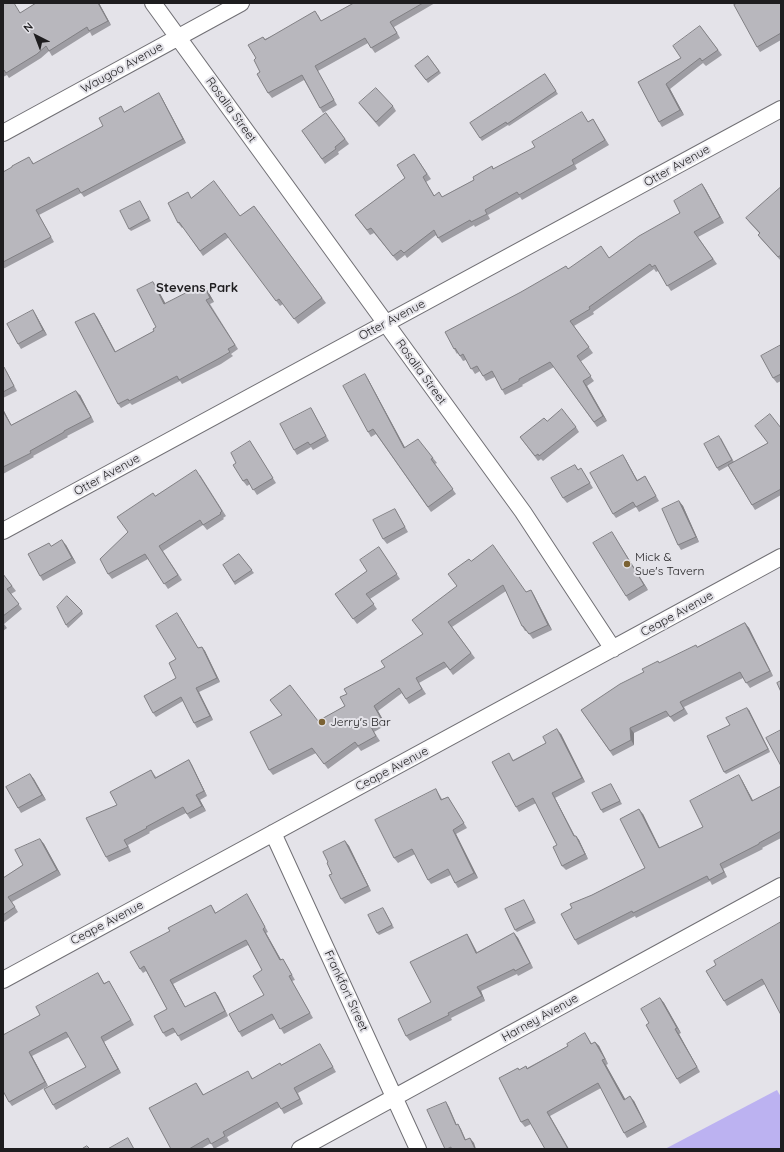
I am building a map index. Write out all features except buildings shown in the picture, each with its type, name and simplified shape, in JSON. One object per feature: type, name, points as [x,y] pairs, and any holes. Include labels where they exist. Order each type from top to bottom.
[{"type":"street","name":"Rosalia Street","points":[[153,3],[523,512],[613,649]]},
{"type":"street","name":"Waugoo Avenue","points":[[3,133],[241,3]]},
{"type":"street","name":"Otter Avenue","points":[[3,531],[781,109]]},
{"type":"street","name":"Ceape Avenue","points":[[3,980],[781,557]]},
{"type":"street","name":"Frankfort Street","points":[[273,833],[418,1149]]},
{"type":"street","name":"Harney Avenue","points":[[300,1149],[781,886]]},
{"type":"shaded area","points":[[777,1090],[781,1097],[781,1149],[665,1149]]},
{"type":"place","name":"Mick & Sue's Tavern","points":[[627,564]]},
{"type":"place","name":"Jerry's Bar","points":[[322,722]]},
{"type":"district","name":"Stevens Park","points":[[197,288]]}]
